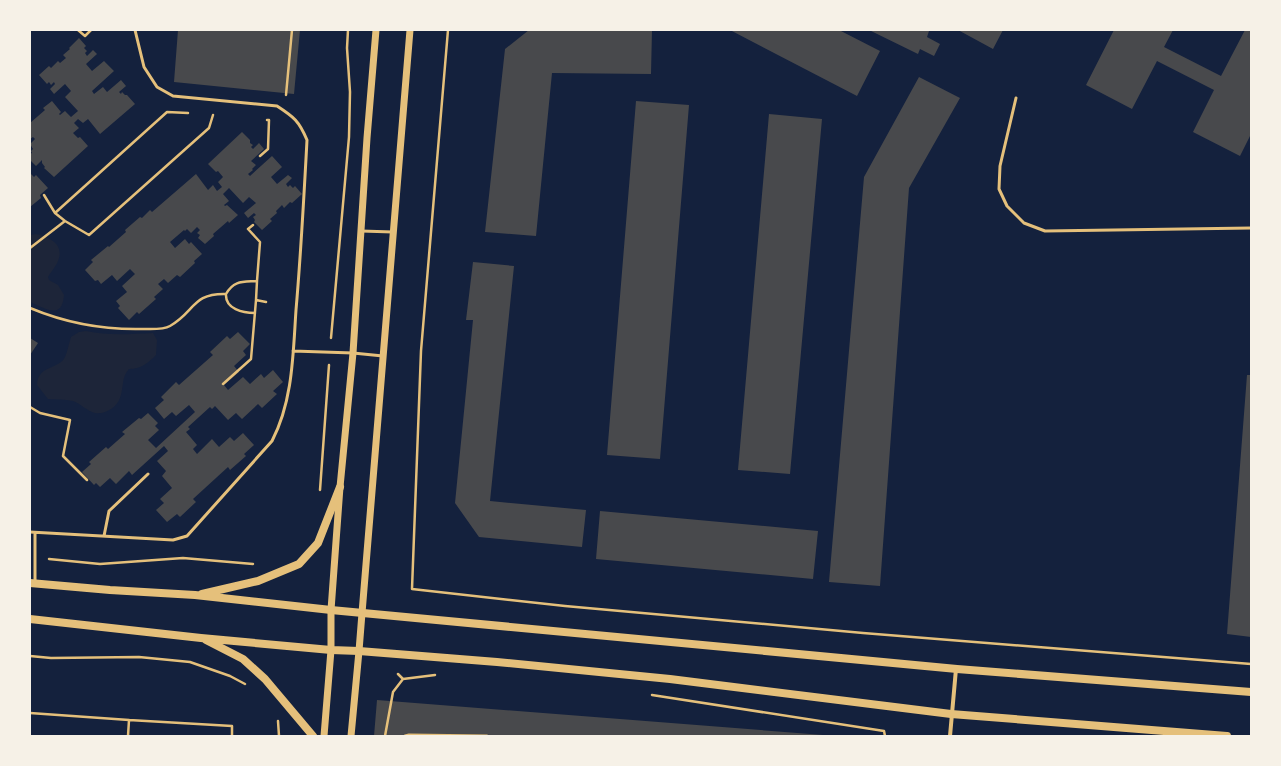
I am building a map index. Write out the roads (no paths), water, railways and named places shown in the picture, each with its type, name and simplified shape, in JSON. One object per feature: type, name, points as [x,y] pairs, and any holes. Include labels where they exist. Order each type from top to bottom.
[{"type":"main road","points":[[195,595],[258,581],[299,564],[318,543],[340,487]]},
{"type":"main road","points":[[33,583],[110,590],[195,595],[331,610],[956,669],[1251,692]]},
{"type":"main road","points":[[30,620],[330,650],[497,662],[670,679],[951,714],[1228,736]]},
{"type":"main road","points":[[201,638],[242,659],[265,678],[313,736]]},
{"type":"street","points":[[324,736],[340,487],[353,353],[376,30]]},
{"type":"street","points":[[351,736],[410,30]]},
{"type":"street","points":[[950,736],[956,669]]},
{"type":"lane","points":[[30,532],[173,540],[187,536],[272,441],[280,427],[288,400],[293,351],[307,140],[301,127],[291,115],[278,106],[173,96],[157,86],[144,67],[136,30]]},
{"type":"lane","points":[[1016,98],[1000,166],[999,189],[1007,206],[1024,223],[1045,231],[1251,228]]},
{"type":"lane","points":[[361,231],[393,232]]},
{"type":"lane","points":[[293,351],[353,353],[383,356]]},
{"type":"lane","points":[[104,536],[109,511],[148,474]]},
{"type":"lane","points":[[33,583],[36,532]]},
{"type":"lane","points":[[405,736],[409,734],[487,736]]}]
